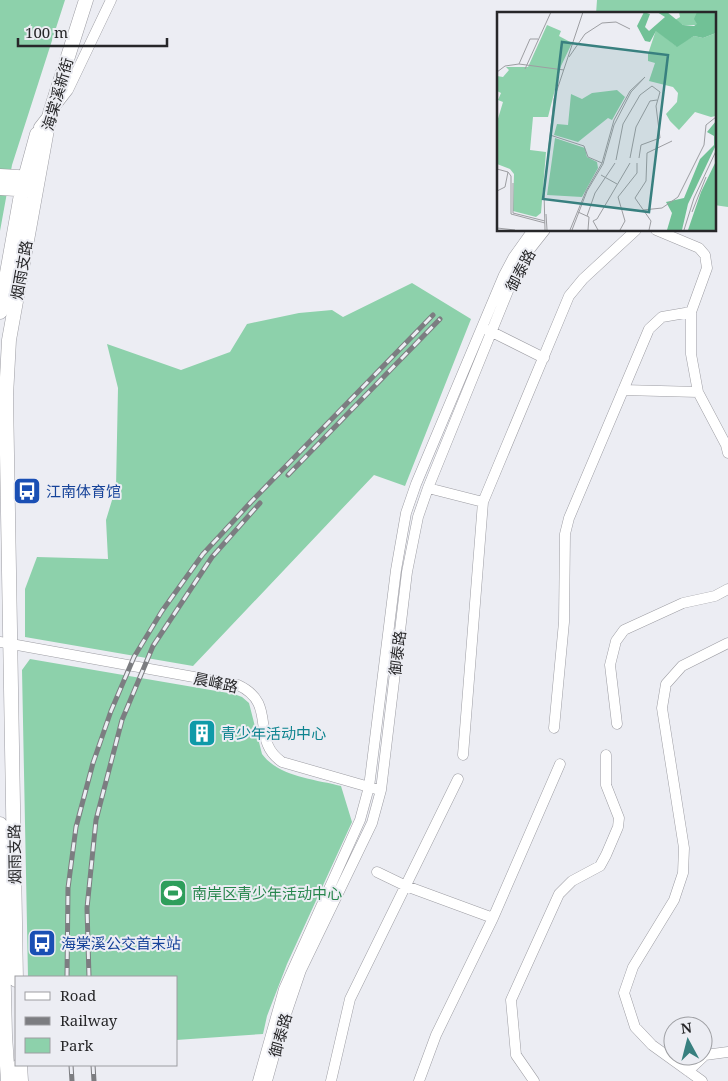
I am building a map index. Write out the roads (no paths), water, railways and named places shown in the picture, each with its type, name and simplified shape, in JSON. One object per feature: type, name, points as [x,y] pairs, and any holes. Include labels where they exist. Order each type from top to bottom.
[{"type":"main road","name":"海棠溪新街","points":[[30,184],[39,127],[78,0]]},
{"type":"main road","name":"海棠溪新街","points":[[30,184],[43,147],[50,114],[86,0]]},
{"type":"main road","points":[[0,176],[30,184]]},
{"type":"main road","points":[[0,188],[30,184]]},
{"type":"main road","name":"烟雨支路","points":[[0,312],[30,184]]},
{"type":"main road","name":"烟雨支路","points":[[16,976],[5,643],[6,396],[9,340],[30,184]]},
{"type":"main road","name":"烟雨支路","points":[[0,824],[5,1035],[8,1081]]},
{"type":"main road","points":[[20,1066],[21,1081]]},
{"type":"street","points":[[43,147],[111,0]]},
{"type":"street","points":[[39,127],[68,90]]},
{"type":"street","name":"御泰路","points":[[258,1081],[284,989],[360,820],[369,787],[396,570],[406,513],[416,484],[504,275],[532,231]]},
{"type":"street","name":"御泰路","points":[[267,1081],[298,977],[372,823],[382,790],[407,572],[418,517],[512,281],[530,249],[544,231]]},
{"type":"street","points":[[463,755],[483,502],[570,296],[583,279],[635,231]]},
{"type":"street","points":[[658,231],[699,248],[705,255],[708,268],[691,312],[692,354],[698,392],[726,445],[728,453]]},
{"type":"street","points":[[554,728],[564,622],[565,534],[569,518],[649,329],[662,318],[691,312]]},
{"type":"street","points":[[482,327],[544,358]]},
{"type":"street","points":[[623,390],[698,392]]},
{"type":"street","points":[[428,488],[483,502]]},
{"type":"street","points":[[617,724],[610,665],[616,641],[624,630],[683,603],[715,596],[728,589]]},
{"type":"street","name":"晨峰路","points":[[5,643],[238,685],[249,690],[260,706],[266,743],[274,757],[282,762],[382,790]]},
{"type":"street","points":[[702,1081],[652,1045],[635,1027],[624,993],[633,967],[674,900],[683,873],[684,848],[662,708],[666,684],[682,666],[728,643]]},
{"type":"street","points":[[534,1081],[516,1055],[511,1000],[559,894],[572,881],[600,866],[618,827],[619,818],[606,785],[606,755]]},
{"type":"street","points":[[419,1081],[436,1035],[493,918],[560,764]]},
{"type":"street","points":[[331,1081],[350,999],[458,779]]},
{"type":"street","points":[[377,872],[406,886],[493,918]]},
{"type":"street","points":[[688,1071],[705,1055],[728,1052]]},
{"type":"railway","points":[[67,976],[68,888],[76,827],[93,763],[111,711],[134,657],[162,611],[203,554],[433,315]]},
{"type":"railway","points":[[288,475],[440,319]]},
{"type":"railway","points":[[89,976],[87,908],[96,820],[122,720],[153,646],[212,557],[260,503]]},
{"type":"railway","points":[[71,1066],[72,1081]]},
{"type":"railway","points":[[93,1066],[94,1081]]},
{"type":"place","name":"江南体育馆","points":[[27,491]]},
{"type":"place","name":"青少年活动中心","points":[[202,733]]},
{"type":"place","name":"南岸区青少年活动中心","points":[[173,893]]},
{"type":"place","name":"海棠溪公交首末站","points":[[42,943]]}]
